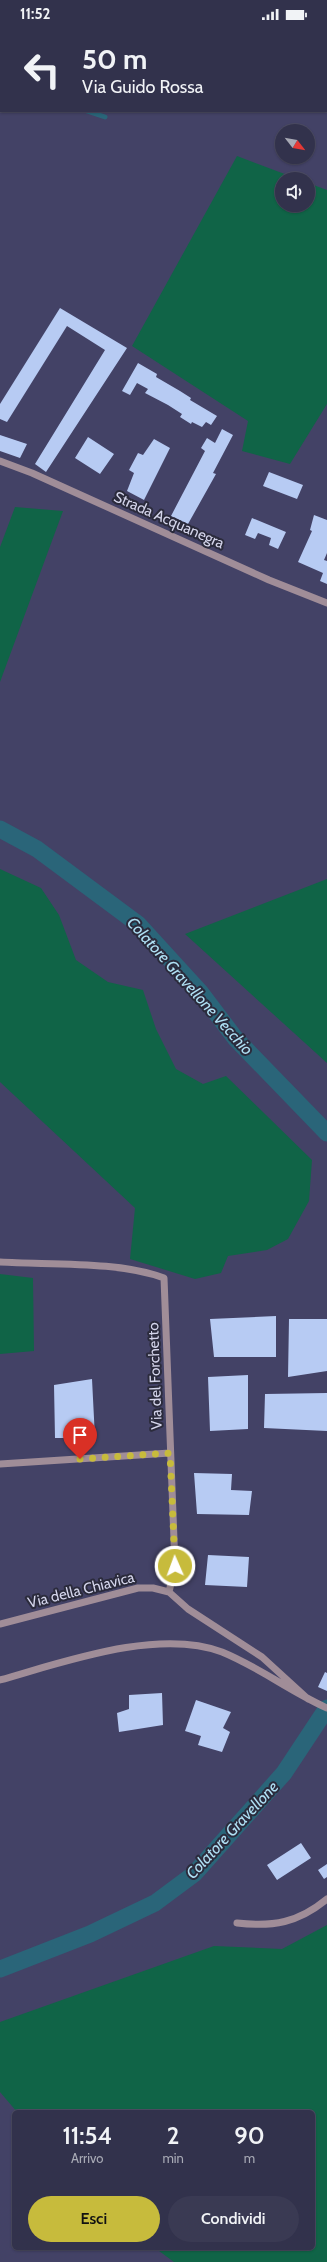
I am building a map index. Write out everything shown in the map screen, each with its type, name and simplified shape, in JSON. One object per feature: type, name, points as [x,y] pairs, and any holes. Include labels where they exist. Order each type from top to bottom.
[{"type":"street","name":"Strada Acquanegra","points":[[0,461],[32,473],[270,580],[327,603]]},
{"type":"street","name":"Via del Forchetto","points":[[0,1262],[122,1268],[144,1271],[164,1278],[175,1566],[169,1592]]},
{"type":"street","points":[[0,1464],[170,1453]]},
{"type":"street","name":"Via della Chiavica","points":[[0,1624],[138,1588],[153,1588],[169,1592]]},
{"type":"street","points":[[169,1592],[188,1609],[262,1657],[308,1699]]},
{"type":"street","points":[[0,1680],[106,1651],[159,1645],[192,1645],[229,1656],[327,1708]]},
{"type":"street","points":[[237,1923],[259,1925],[279,1924],[298,1918],[316,1908],[327,1899]]},
{"type":"green space","points":[[237,156],[279,172],[275,172],[275,212],[315,212],[315,186],[327,190],[327,404],[290,464],[242,451],[248,421],[132,346]]},
{"type":"green space","points":[[15,507],[63,511],[0,682],[0,547]]},
{"type":"green space","points":[[0,869],[41,888],[59,915],[76,960],[108,982],[143,990],[156,1029],[176,1069],[203,1084],[226,1076],[312,1160],[309,1201],[288,1239],[267,1250],[228,1256],[221,1273],[195,1279],[130,1259],[135,1208],[0,1082]]},
{"type":"green space","points":[[327,879],[327,1063],[185,934]]},
{"type":"green space","points":[[0,1274],[33,1278],[34,1351],[0,1354]]},
{"type":"green space","points":[[327,1925],[327,2262],[174,2262],[158,2250],[315,2250],[315,2110],[15,2110],[0,2092],[0,2022],[214,1946],[282,1949]]},
{"type":"building","points":[[60,308],[127,348],[46,472],[35,464],[105,350],[67,326],[7,422],[0,419],[0,404]]},
{"type":"building","points":[[138,363],[157,374],[156,377],[191,398],[190,400],[217,416],[211,425],[206,422],[202,427],[192,422],[191,424],[180,417],[182,414],[145,393],[148,389],[137,383],[130,395],[122,391]]},
{"type":"building","points":[[222,429],[233,435],[213,473],[216,474],[188,524],[171,516],[205,451],[201,448],[207,438],[215,443]]},
{"type":"building","points":[[0,435],[27,444],[20,458],[0,451]]},
{"type":"building","points":[[88,437],[114,454],[100,474],[75,458]]},
{"type":"building","points":[[154,439],[170,448],[144,500],[127,491],[134,473],[129,470],[138,453],[143,455]]},
{"type":"building","points":[[269,472],[303,485],[297,499],[263,486]]},
{"type":"building","points":[[314,515],[327,520],[327,553],[324,560],[327,561],[327,584],[320,581],[323,573],[298,562],[312,531],[310,530]]},
{"type":"building","points":[[252,518],[286,532],[278,549],[269,545],[271,538],[258,533],[255,539],[245,535]]},
{"type":"building","points":[[276,1316],[276,1357],[214,1357],[210,1319]]},
{"type":"building","points":[[289,1319],[327,1319],[327,1371],[288,1377]]},
{"type":"building","points":[[248,1375],[248,1429],[210,1431],[208,1377]]},
{"type":"building","points":[[92,1379],[95,1438],[55,1438],[54,1385]]},
{"type":"building","points":[[327,1393],[327,1431],[264,1428],[265,1394]]},
{"type":"building","points":[[194,1473],[232,1474],[231,1490],[252,1491],[249,1515],[197,1514]]},
{"type":"building","points":[[208,1555],[249,1557],[247,1587],[205,1585]]},
{"type":"building","points":[[325,1672],[327,1673],[327,1691],[318,1687]]},
{"type":"building","points":[[162,1693],[163,1725],[119,1732],[117,1713],[129,1709],[129,1695]]},
{"type":"building","points":[[196,1700],[231,1712],[223,1728],[230,1732],[222,1752],[198,1745],[201,1736],[185,1731]]},
{"type":"building","points":[[301,1843],[311,1858],[277,1880],[267,1865]]},
{"type":"building","points":[[327,1864],[327,1877],[324,1879],[318,1870]]},
{"type":"waterway","points":[[90,112],[105,117]]},
{"type":"waterway","name":"Colatore Gravellone Vecchio","points":[[0,829],[37,849],[138,924],[201,993],[235,1038],[327,1133]]},
{"type":"waterway","name":"Colatore Gravellone","points":[[0,1969],[90,1934],[155,1903],[194,1874],[284,1773],[327,1708]]},
{"type":"route","points":[[80,1459],[170,1453],[175,1566]]}]
